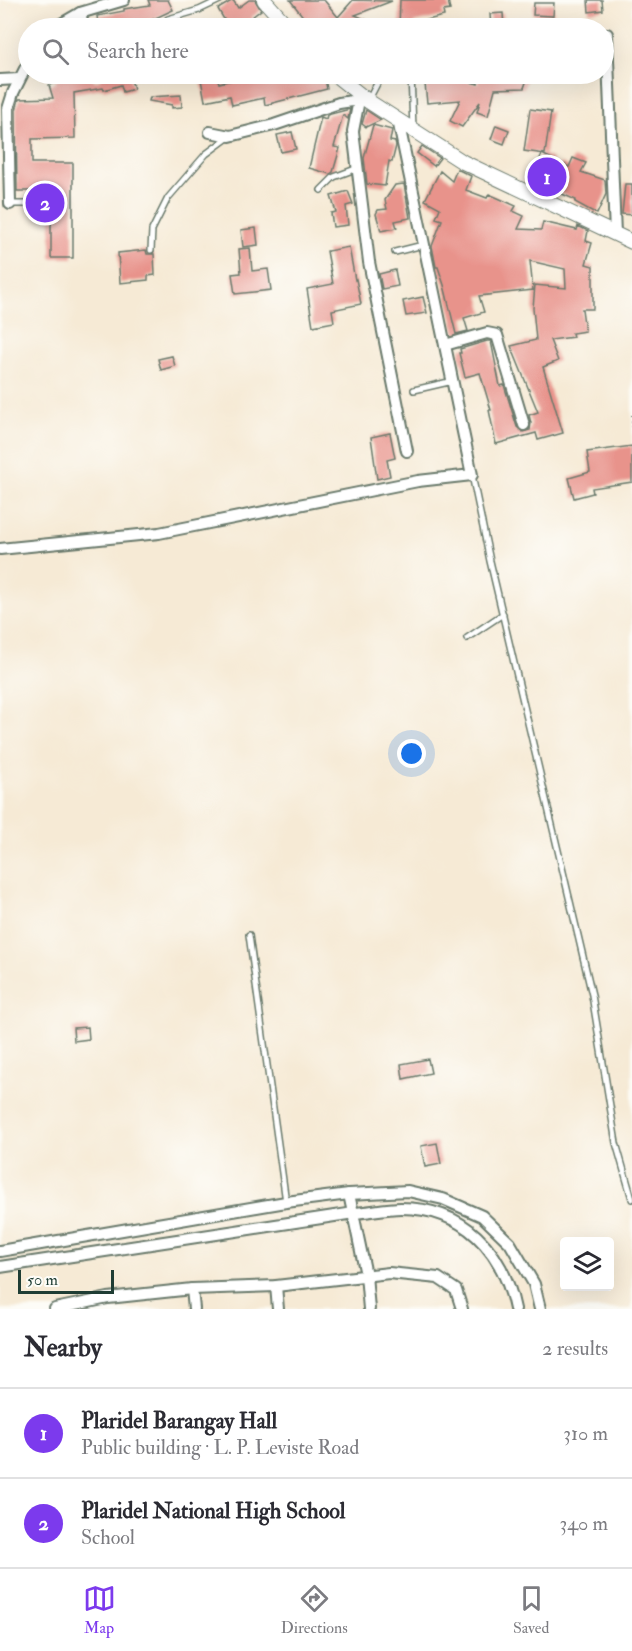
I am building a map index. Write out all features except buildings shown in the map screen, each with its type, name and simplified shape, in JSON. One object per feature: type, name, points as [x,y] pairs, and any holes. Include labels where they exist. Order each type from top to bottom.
[{"type":"main road","points":[[264,0],[280,18]]},
{"type":"main road","points":[[346,84],[362,98],[463,162],[632,242]]},
{"type":"street","points":[[71,18],[80,13],[124,0]]},
{"type":"street","points":[[80,13],[81,18]]},
{"type":"street","points":[[0,80],[18,79]]},
{"type":"street","points":[[10,204],[8,109],[18,82]]},
{"type":"street","points":[[609,84],[615,234]]},
{"type":"street","points":[[210,132],[230,136],[274,126],[339,103],[362,98],[354,131],[369,262],[407,450]]},
{"type":"street","points":[[0,549],[159,533],[418,481],[472,475],[398,120]]},
{"type":"street","points":[[445,345],[487,333],[497,335],[525,425]]},
{"type":"street","points":[[0,1251],[286,1202],[349,1194],[408,1191],[443,1199],[482,1216],[510,1243],[534,1284],[540,1309]]},
{"type":"street","points":[[349,1194],[366,1275],[369,1309]]},
{"type":"street","points":[[0,1267],[354,1213],[401,1208],[440,1213],[471,1230],[494,1255],[511,1288],[514,1309]]},
{"type":"street","points":[[55,1309],[108,1304],[192,1289],[276,1286],[366,1275],[417,1274],[438,1278],[456,1290],[462,1309]]},
{"type":"street","points":[[276,1286],[278,1309]]},
{"type":"street","points":[[192,1289],[194,1309]]},
{"type":"lane","points":[[171,18],[199,10],[220,0]]},
{"type":"lane","points":[[362,98],[374,84]]},
{"type":"lane","points":[[411,84],[413,129]]},
{"type":"lane","points":[[151,250],[152,230],[168,198],[206,154],[230,136]]},
{"type":"lane","points":[[321,190],[334,177],[358,168]]},
{"type":"lane","points":[[10,204],[41,204]]},
{"type":"lane","points":[[395,252],[425,244]]},
{"type":"lane","points":[[414,390],[453,381]]},
{"type":"lane","points":[[472,475],[592,995],[616,1143],[632,1198]]},
{"type":"lane","points":[[467,638],[503,614]]},
{"type":"lane","points":[[249,934],[286,1202]]},
{"type":"path","points":[[632,416],[632,428]]},
{"type":"place","name":"Plaridel Barangay Hall","points":[[547,177]]},
{"type":"place","name":"Plaridel National High School","points":[[45,203]]}]
